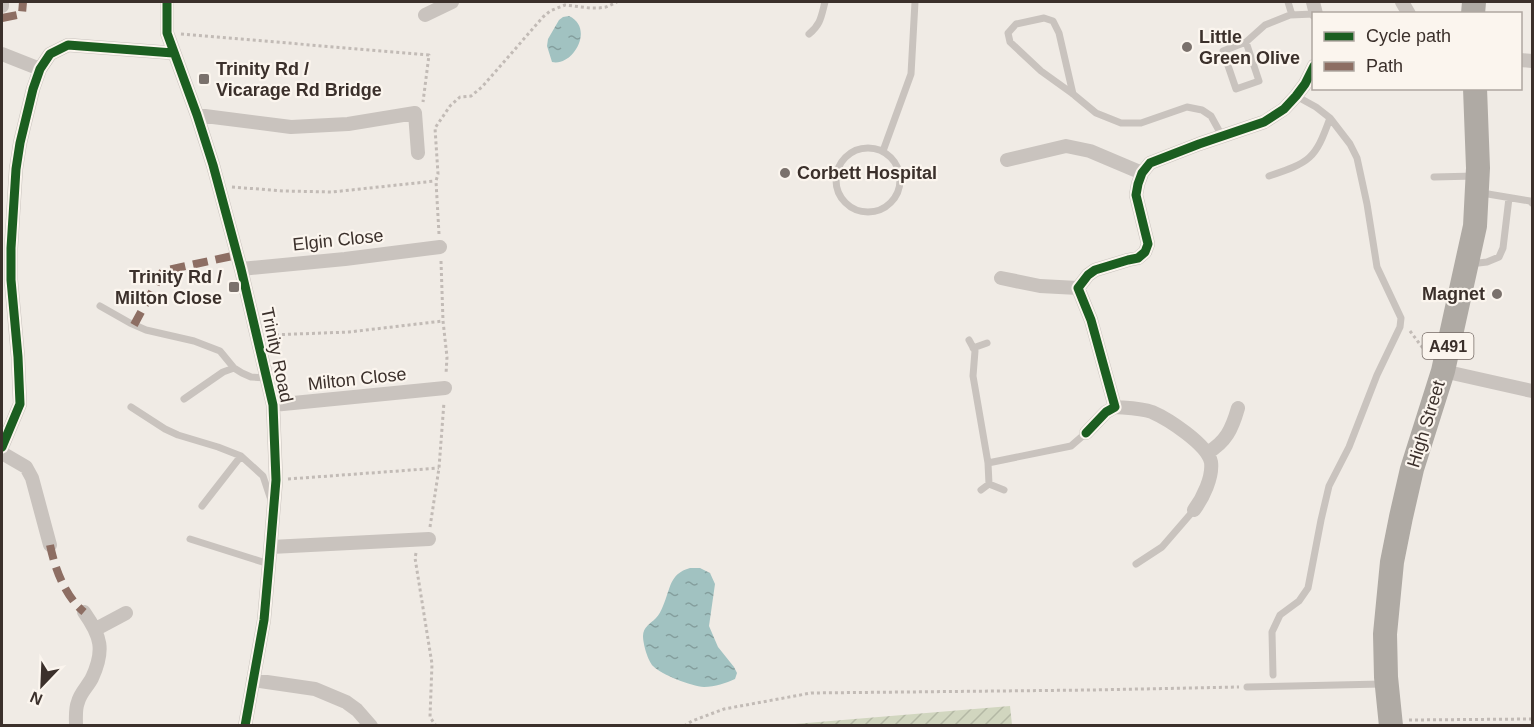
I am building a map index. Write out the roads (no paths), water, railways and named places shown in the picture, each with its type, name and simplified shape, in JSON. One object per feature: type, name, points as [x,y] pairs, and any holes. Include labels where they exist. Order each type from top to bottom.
[{"type":"highway","name":"High Street","points":[[1398,723],[1386,684],[1385,634],[1394,551],[1437,365],[1475,226],[1476,90]]},
{"type":"street","name":"Trinity Road","points":[[167,2],[167,33],[197,115],[219,185],[273,405],[276,480],[271,546],[264,620],[245,726]]},
{"type":"street","points":[[425,15],[452,2]]},
{"type":"street","points":[[2,447],[6,426],[20,404],[18,357],[6,245],[20,143],[39,69],[50,54],[68,45],[173,53]]},
{"type":"street","points":[[2,54],[39,69]]},
{"type":"street","points":[[1078,288],[1095,270],[1138,258],[1145,252],[1148,244],[1136,195],[1142,173],[1150,163],[1264,122],[1284,109],[1296,96],[1312,70]]},
{"type":"street","points":[[197,115],[291,127],[348,124],[415,113],[418,153]]},
{"type":"street","points":[[1007,160],[1066,146],[1090,152],[1142,173]]},
{"type":"street","name":"Elgin Close","points":[[241,269],[440,247]]},
{"type":"street","points":[[1001,278],[1040,286],[1078,288]]},
{"type":"street","points":[[1078,288],[1091,320],[1115,407]]},
{"type":"street","points":[[1437,365],[1533,391]]},
{"type":"street","name":"Milton Close","points":[[273,405],[445,388]]},
{"type":"street","points":[[1086,433],[1106,412],[1115,407],[1150,412],[1172,423],[1200,445],[1207,453],[1210,462],[1206,490],[1194,510]]},
{"type":"street","points":[[1207,453],[1218,447],[1232,428],[1238,408]]},
{"type":"street","points":[[2,453],[26,467],[32,478],[50,545]]},
{"type":"street","points":[[271,546],[424,539]]},
{"type":"street","points":[[76,726],[78,699],[91,679],[98,661],[100,646],[96,629],[84,612]]},
{"type":"street","points":[[96,629],[126,613]]},
{"type":"street","points":[[253,680],[315,689],[346,702],[357,710],[371,726]]},
{"type":"lane","points":[[809,34],[820,22],[825,2]]},
{"type":"lane","points":[[883,151],[911,74],[915,2]]},
{"type":"lane","points":[[1288,2],[1292,15]]},
{"type":"lane","points":[[1246,42],[1259,81],[1236,89],[1222,51],[1246,42],[1266,25],[1292,15],[1312,14]]},
{"type":"lane","points":[[1073,94],[1059,33],[1053,21],[1044,18],[1016,24],[1008,33],[1010,42],[1041,71],[1096,113],[1121,123],[1141,123],[1187,107],[1202,110],[1211,116],[1222,136]]},
{"type":"lane","points":[[1273,675],[1272,632],[1280,615],[1299,601],[1308,588],[1329,486],[1349,447],[1377,375],[1400,327],[1401,318],[1377,267],[1357,158],[1350,144],[1330,118],[1316,106],[1296,96]]},
{"type":"lane","points":[[1269,176],[1298,166],[1313,156],[1322,141],[1330,118]]},
{"type":"lane","points":[[873,148],[883,151],[898,167],[901,177],[900,188],[888,206],[878,211],[856,210],[847,204],[837,187],[836,177],[839,167],[853,152],[873,148]]},
{"type":"lane","points":[[1434,177],[1477,184],[1509,198],[1533,203]]},
{"type":"lane","points":[[1466,264],[1487,262],[1499,257],[1503,248],[1509,198]]},
{"type":"lane","points":[[100,306],[146,330],[194,341],[220,351],[234,368],[251,377],[266,378]]},
{"type":"lane","points":[[969,340],[975,351],[973,376],[988,463],[989,484]]},
{"type":"lane","points":[[973,348],[987,343]]},
{"type":"lane","points":[[183,399],[223,372],[234,368]]},
{"type":"lane","points":[[131,406],[149,420],[172,432],[241,456],[263,476],[273,509]]},
{"type":"lane","points":[[988,463],[1071,446],[1086,433]]},
{"type":"lane","points":[[202,506],[241,456]]},
{"type":"lane","points":[[989,484],[1004,490]]},
{"type":"lane","points":[[981,490],[989,484]]},
{"type":"lane","points":[[1136,564],[1162,547],[1194,510]]},
{"type":"lane","points":[[190,539],[269,564]]},
{"type":"lane","points":[[1247,687],[1386,684]]},
{"type":"water","points":[[569,16],[577,22],[581,37],[573,53],[567,59],[552,62],[547,46],[548,39],[559,20]]},
{"type":"water","points":[[690,568],[700,568],[710,573],[715,584],[709,626],[718,647],[737,673],[735,679],[716,686],[698,686],[663,673],[651,664],[644,643],[644,630],[660,613],[674,578]]},
{"type":"place","name":"Little Green Olive","points":[[1187,47]]},
{"type":"place","name":"Trinity Rd / Vicarage Rd Bridge","points":[[204,79]]},
{"type":"place","name":"Corbett Hospital","points":[[785,173]]},
{"type":"place","name":"Trinity Rd / Milton Close","points":[[234,287]]},
{"type":"place","name":"Magnet","points":[[1497,294]]}]
